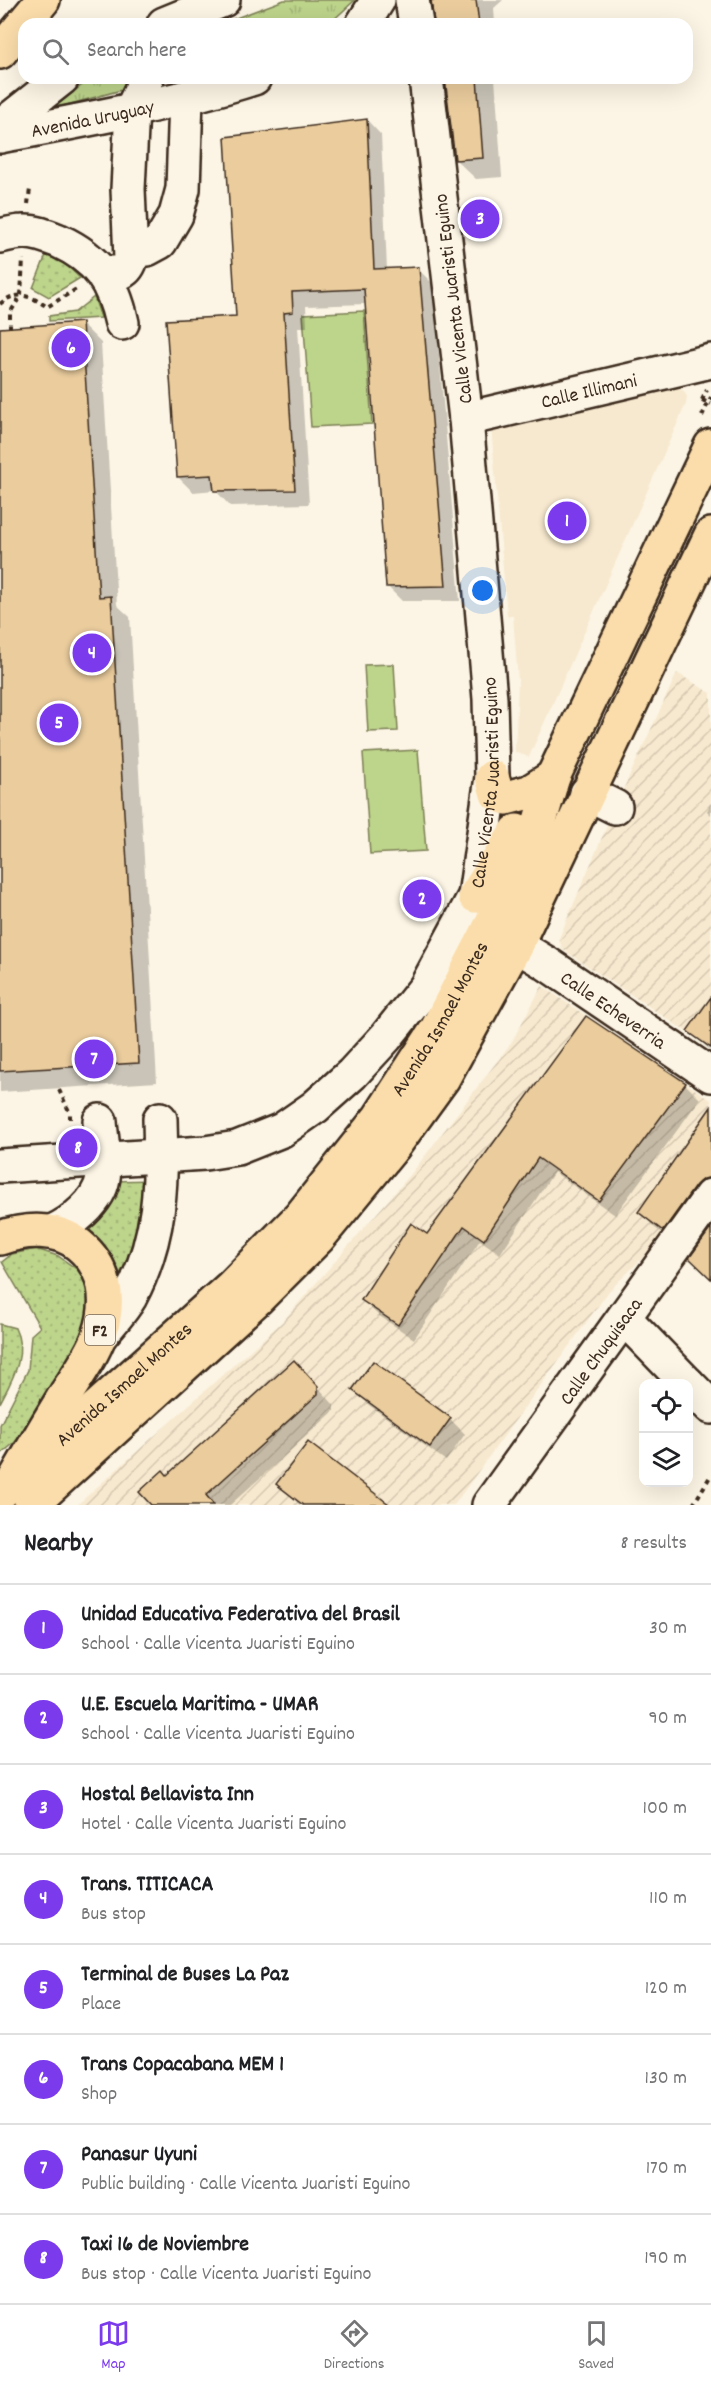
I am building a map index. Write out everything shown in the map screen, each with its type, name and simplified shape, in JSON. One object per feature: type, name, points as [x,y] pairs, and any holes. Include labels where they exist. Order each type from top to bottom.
[{"type":"main road","points":[[28,18],[43,0]]},
{"type":"main road","points":[[0,52],[18,30]]},
{"type":"main road","name":"Avenida Ismael Montes","points":[[15,1494],[231,1287],[300,1217],[379,1118],[437,1029],[536,834],[552,777],[707,431]]},
{"type":"main road","name":"Avenida Ismael Montes","points":[[15,1494],[257,1299],[319,1237],[393,1147],[443,1078],[516,945],[601,800],[711,535]]},
{"type":"main road","points":[[492,777],[497,794],[506,798],[528,792],[552,777]]},
{"type":"main road","points":[[552,777],[601,800]]},
{"type":"main road","points":[[476,896],[552,777]]},
{"type":"main road","name":"F2","points":[[0,1238],[27,1232],[52,1232],[71,1239],[90,1254],[103,1277],[106,1299],[99,1337],[15,1494]]},
{"type":"street","points":[[180,18],[223,0]]},
{"type":"street","points":[[367,18],[378,0]]},
{"type":"street","points":[[412,0],[415,18]]},
{"type":"street","name":"Avenida Uruguay","points":[[0,127],[54,84]]},
{"type":"street","points":[[91,280],[122,272],[128,267],[132,248],[128,189],[132,109],[144,84]]},
{"type":"street","name":"Avenida Uruguay","points":[[0,136],[186,98],[234,84]]},
{"type":"street","name":"Calle Vicenta Juaristi Eguino","points":[[0,1166],[237,1149],[282,1130],[315,1107],[352,1074],[386,1037],[426,987],[476,896],[492,777],[490,699],[466,419],[427,84]]},
{"type":"street","points":[[132,248],[147,249],[160,242],[176,215],[183,189],[186,98]]},
{"type":"street","points":[[12,243],[25,232],[49,237],[80,251],[91,280],[116,297],[122,323]]},
{"type":"street","name":"Calle Illimani","points":[[466,419],[711,361]]},
{"type":"street","name":"Calle Echeverria","points":[[516,945],[711,1075]]},
{"type":"street","points":[[52,1232],[75,1218],[93,1197],[103,1178],[102,1158],[85,1117]]},
{"type":"street","points":[[99,1337],[129,1299],[148,1252],[159,1212],[162,1156],[160,1119]]},
{"type":"street","name":"Calle Chuquisaca","points":[[489,1505],[711,1196]]},
{"type":"street","points":[[624,1318],[683,1379]]},
{"type":"street","points":[[693,1389],[711,1407]]},
{"type":"path","points":[[10,328],[10,312],[21,295],[12,243]]},
{"type":"path","points":[[0,304],[7,298],[21,295],[34,297],[47,306],[91,280]]},
{"type":"path","points":[[707,431],[711,397]]},
{"type":"path","points":[[702,400],[711,404]]},
{"type":"path","points":[[60,1090],[85,1117]]},
{"type":"path","points":[[693,1505],[711,1475]]},
{"type":"shaded area","points":[[669,386],[684,391],[687,397],[686,404],[529,757],[515,752],[518,682],[513,616],[507,616],[491,426],[560,411],[562,414]]},
{"type":"shaded area","points":[[677,673],[711,693],[711,1048],[562,949],[559,938],[615,807]]},
{"type":"shaded area","points":[[542,986],[711,1100],[711,1171],[667,1234],[609,1291],[454,1505],[77,1505],[283,1321],[411,1174],[511,1043]]},
{"type":"green space","points":[[284,0],[355,0],[336,18],[236,18]]},
{"type":"green space","points":[[83,84],[133,84],[132,87],[52,109]]},
{"type":"green space","points":[[46,255],[63,262],[80,278],[49,297],[33,288]]},
{"type":"green space","points":[[94,297],[101,318],[49,321],[49,316],[75,312]]},
{"type":"green space","points":[[364,311],[372,424],[311,427],[303,314]]},
{"type":"green space","points":[[394,664],[398,731],[368,732],[364,665]]},
{"type":"green space","points":[[418,750],[426,851],[370,854],[363,753]]},
{"type":"green space","points":[[152,1180],[125,1283],[108,1254],[82,1232],[114,1181]]},
{"type":"green space","points":[[36,1249],[58,1256],[82,1273],[91,1296],[86,1327],[50,1402],[14,1443],[0,1455],[0,1425],[28,1370],[31,1335],[40,1327],[2,1262],[12,1254]]},
{"type":"green space","points":[[0,1324],[15,1328],[20,1347],[17,1367],[0,1403]]},
{"type":"building","points":[[431,0],[476,0],[478,18],[433,18]]},
{"type":"building","points":[[446,84],[477,84],[483,158],[455,160]]},
{"type":"building","points":[[367,119],[374,269],[419,267],[446,586],[386,587],[364,289],[292,292],[293,312],[284,313],[295,490],[214,491],[212,475],[177,477],[166,320],[236,316],[225,137]]},
{"type":"building","points":[[82,322],[99,597],[111,596],[139,1063],[0,1071],[0,328]]},
{"type":"building","points":[[711,997],[711,1048],[687,1031]]},
{"type":"building","points":[[586,1016],[686,1083],[599,1201],[538,1158],[484,1240],[464,1226],[398,1325],[361,1300],[411,1223],[427,1234]]},
{"type":"building","points":[[711,1107],[711,1178],[703,1179],[696,1185],[663,1231],[638,1212]]},
{"type":"building","points":[[711,1228],[711,1279],[689,1258]]},
{"type":"building","points":[[294,1360],[318,1386],[318,1394],[206,1495],[214,1505],[151,1505],[139,1492],[163,1470],[167,1475]]},
{"type":"building","points":[[373,1361],[451,1418],[430,1447],[352,1390]]},
{"type":"building","points":[[308,1442],[390,1505],[303,1505],[276,1484]]},
{"type":"place","name":"Hostal Bellavista Inn","points":[[480,219]]},
{"type":"place","name":"Trans Copacabana MEM 1","points":[[71,348]]},
{"type":"place","name":"Unidad Educativa Federativa del Brasil","points":[[567,521]]},
{"type":"place","name":"Trans. TITICACA","points":[[92,653]]},
{"type":"place","name":"Terminal de Buses La Paz","points":[[59,723]]},
{"type":"place","name":"U.E. Escuela Maritima - UMAR","points":[[422,899]]},
{"type":"place","name":"Panasur Uyuni","points":[[94,1059]]},
{"type":"place","name":"Taxi 16 de Noviembre","points":[[78,1148]]}]
